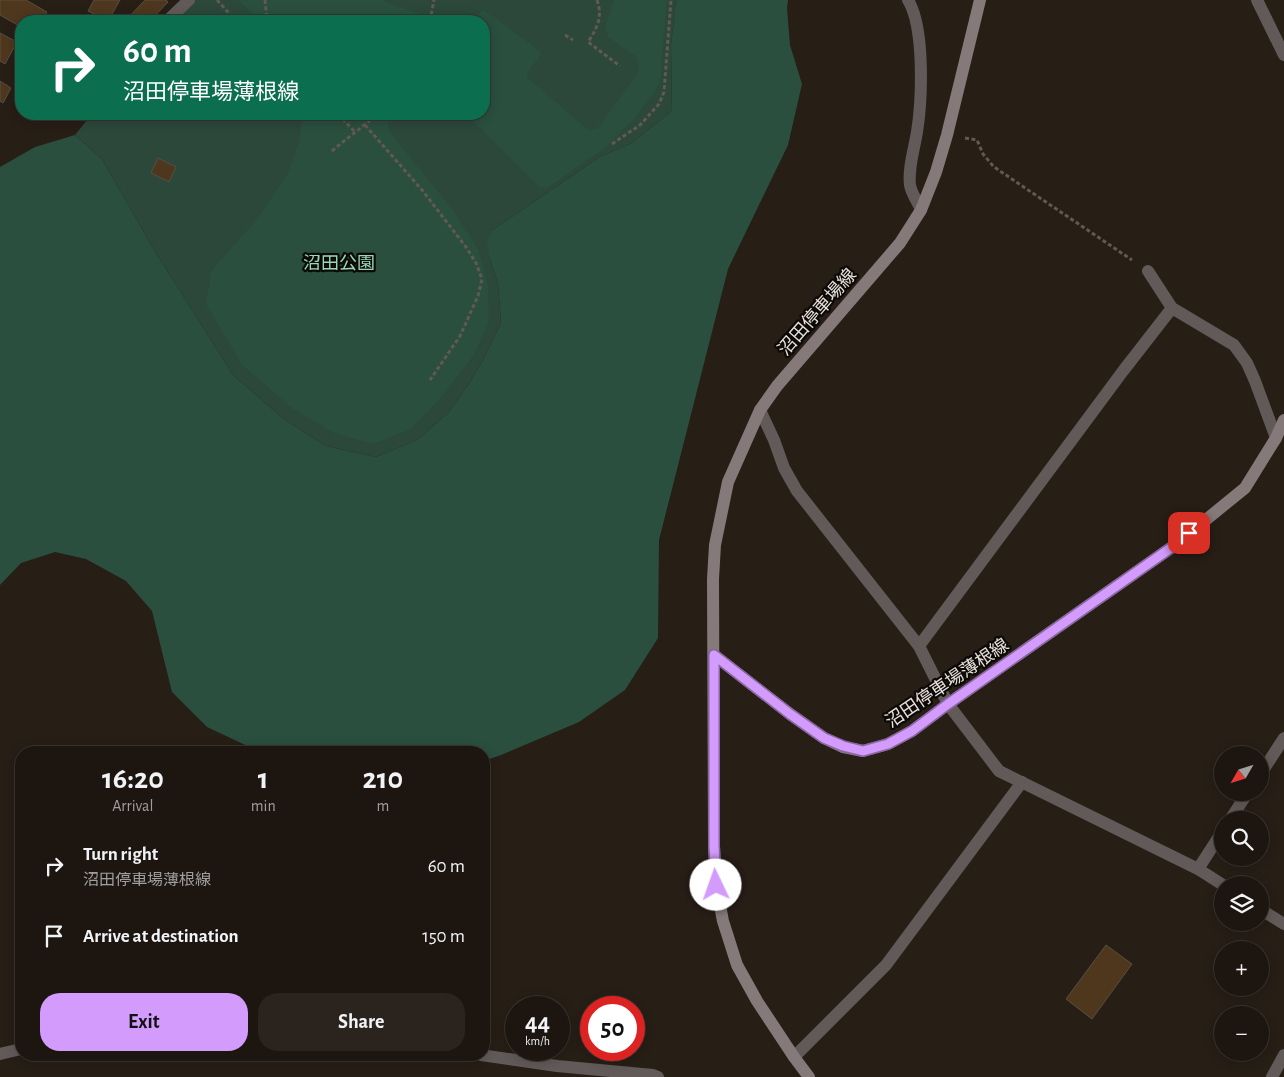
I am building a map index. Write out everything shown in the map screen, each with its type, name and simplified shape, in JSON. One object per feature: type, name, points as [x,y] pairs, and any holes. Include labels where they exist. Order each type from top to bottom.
[{"type":"main road","name":"沼田停車場線","points":[[714,655],[713,579],[715,545],[728,482],[760,410],[777,386],[900,243],[922,210],[947,135],[980,0]]},
{"type":"main road","name":"沼田停車場薄根線","points":[[714,655],[824,738],[843,746],[863,751],[888,744],[912,731],[1175,545],[1245,488],[1276,438],[1284,420]]},
{"type":"main road","points":[[714,655],[714,846],[716,885],[724,921],[737,965],[757,1001],[794,1057],[810,1077]]},
{"type":"street","points":[[173,15],[189,0]]},
{"type":"street","points":[[908,0],[919,36],[922,79],[917,132],[910,172],[910,187],[922,210]]},
{"type":"street","points":[[1257,0],[1284,55]]},
{"type":"street","points":[[1148,270],[1172,308],[1234,345],[1247,363],[1276,438]]},
{"type":"street","points":[[919,646],[1123,370],[1172,308]]},
{"type":"street","points":[[760,410],[784,468],[798,491],[919,646],[948,704],[999,771],[1198,869],[1214,879]]},
{"type":"street","points":[[1269,761],[1284,738]]},
{"type":"street","points":[[794,1057],[886,966],[1022,782]]},
{"type":"street","points":[[1198,869],[1214,844]]},
{"type":"street","points":[[1269,915],[1284,924]]},
{"type":"street","points":[[0,1054],[15,1050]]},
{"type":"street","points":[[1272,1077],[1284,1056]]},
{"type":"street","points":[[490,1057],[558,1072],[653,1075],[658,1077]]},
{"type":"path","points":[[217,0],[231,15]]},
{"type":"path","points":[[266,0],[267,15]]},
{"type":"path","points":[[431,15],[434,0]]},
{"type":"path","points":[[598,0],[598,27],[588,42],[620,66]]},
{"type":"path","points":[[612,144],[640,125],[659,104],[664,92],[671,0]]},
{"type":"path","points":[[565,35],[573,40]]},
{"type":"path","points":[[344,120],[355,132]]},
{"type":"path","points":[[332,151],[370,120]]},
{"type":"path","points":[[365,125],[422,190],[466,247],[476,263],[482,279],[478,296],[460,336],[430,380]]},
{"type":"path","points":[[947,135],[977,140],[983,154],[994,167],[1148,270]]},
{"type":"green space","name":"沼田公園","points":[[189,0],[676,0],[671,45],[672,111],[630,144],[601,156],[491,231],[489,257],[498,283],[501,323],[483,360],[449,412],[417,440],[376,457],[326,446],[285,420],[233,375],[153,248],[102,159],[75,135],[87,120],[490,120],[490,15],[179,15]]},
{"type":"green space","points":[[238,0],[384,0],[387,3],[425,15],[254,15]]},
{"type":"green space","points":[[614,0],[667,0],[661,79],[657,88],[635,118],[606,147],[547,188],[539,187],[472,120],[490,120],[490,15],[478,15],[484,10],[540,51],[541,55],[527,73],[527,77],[588,130],[597,129],[638,73],[639,65],[635,56],[608,37],[605,28]]},
{"type":"green space","points":[[676,0],[788,0],[790,45],[802,84],[788,145],[728,269],[659,540],[658,638],[625,690],[579,722],[490,759],[490,746],[247,746],[207,727],[172,692],[152,611],[126,581],[86,559],[55,552],[21,563],[0,585],[0,167],[35,147],[75,135],[102,159],[153,248],[233,375],[285,420],[326,446],[376,457],[417,440],[449,412],[483,360],[501,323],[498,283],[489,257],[487,241],[491,231],[601,156],[630,144],[672,111],[671,45]]},
{"type":"green space","points":[[302,120],[391,120],[388,124],[389,131],[452,209],[478,249],[488,284],[489,321],[474,355],[440,399],[411,429],[373,444],[334,433],[293,409],[242,365],[206,304],[211,271],[257,219],[288,173],[299,141]]},
{"type":"building","points":[[0,0],[26,0],[47,12],[45,15],[15,15],[15,24],[0,15]]},
{"type":"building","points":[[94,0],[120,0],[111,15],[96,15],[88,11]]},
{"type":"building","points":[[145,0],[166,0],[168,2],[156,15],[131,15]]},
{"type":"building","points":[[0,33],[15,41],[15,46],[5,64],[0,61]]},
{"type":"building","points":[[0,81],[11,88],[3,103],[0,101]]},
{"type":"building","points":[[158,158],[176,167],[169,182],[151,173]]},
{"type":"building","points":[[1106,945],[1132,964],[1092,1019],[1066,999]]},
{"type":"route","points":[[716,885],[714,846],[714,655],[824,738],[843,746],[863,751],[888,744],[912,731],[1175,545],[1189,533]]}]
